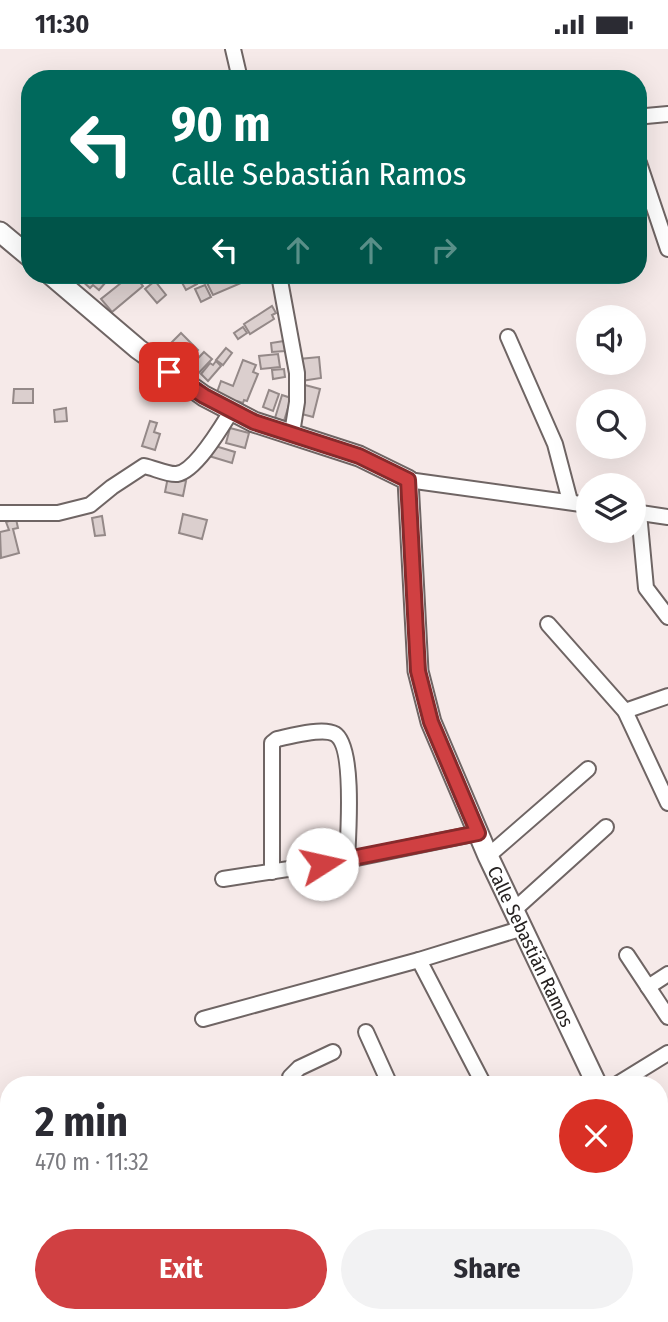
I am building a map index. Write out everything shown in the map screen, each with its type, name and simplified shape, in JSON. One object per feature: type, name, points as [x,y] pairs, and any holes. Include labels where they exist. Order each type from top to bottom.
[{"type":"main road","points":[[0,232],[21,250]]},
{"type":"main road","points":[[62,284],[138,349],[184,383],[254,422],[359,456],[408,480]]},
{"type":"main road","name":"Calle Sebastián Ramos","points":[[408,480],[418,671],[431,722],[488,856],[590,1076]]},
{"type":"street","points":[[233,49],[238,70]]},
{"type":"street","points":[[647,115],[668,114]]},
{"type":"street","points":[[647,187],[668,249]]},
{"type":"street","points":[[281,284],[297,373],[297,402],[292,433]]},
{"type":"street","points":[[508,337],[555,444],[570,501]]},
{"type":"street","points":[[0,513],[58,513],[90,505],[144,466],[176,474],[186,470],[208,446],[232,410]]},
{"type":"street","points":[[408,480],[576,502]]},
{"type":"street","points":[[646,514],[668,517]]},
{"type":"street","points":[[640,543],[646,589],[668,617]]},
{"type":"street","points":[[548,624],[625,711],[668,803]]},
{"type":"street","points":[[625,711],[668,696]]},
{"type":"street","points":[[272,872],[272,743],[277,739],[323,731],[336,734],[343,743],[350,786],[347,860]]},
{"type":"street","points":[[488,856],[588,769]]},
{"type":"street","points":[[203,1019],[419,960],[519,919],[606,827]]},
{"type":"street","points":[[223,879],[347,860],[478,833]]},
{"type":"street","points":[[627,955],[668,1017]]},
{"type":"street","points":[[419,960],[479,1076]]},
{"type":"street","points":[[648,987],[668,974]]},
{"type":"street","points":[[366,1032],[386,1076]]},
{"type":"street","points":[[291,1076],[299,1068],[333,1052]]},
{"type":"street","points":[[631,1076],[668,1053]]},
{"type":"building","points":[[86,284],[104,284],[99,290],[93,285],[90,288]]},
{"type":"building","points":[[120,284],[143,286],[112,312],[101,299]]},
{"type":"building","points":[[151,284],[157,284],[166,295],[157,303],[145,289]]},
{"type":"building","points":[[183,284],[197,284],[186,290]]},
{"type":"building","points":[[208,284],[239,284],[213,295]]},
{"type":"building","points":[[205,285],[211,297],[201,302],[195,289]]},
{"type":"building","points":[[272,306],[276,313],[272,315],[274,319],[250,334],[244,324]]},
{"type":"building","points":[[243,327],[247,333],[238,339],[234,333]]},
{"type":"building","points":[[181,333],[198,350],[182,366],[165,349]]},
{"type":"building","points":[[284,341],[285,351],[272,352],[271,343]]},
{"type":"building","points":[[226,348],[232,353],[223,365],[216,360]]},
{"type":"building","points":[[204,352],[212,359],[193,379],[185,372]]},
{"type":"building","points":[[278,354],[280,367],[261,369],[259,356]]},
{"type":"building","points":[[319,357],[321,378],[301,381],[299,359]]},
{"type":"building","points":[[243,360],[256,365],[253,372],[258,374],[247,401],[236,403],[216,395],[221,381],[233,386]]},
{"type":"building","points":[[216,361],[221,366],[208,381],[201,374],[210,363],[213,365]]},
{"type":"building","points":[[284,369],[285,377],[273,379],[272,370]]},
{"type":"building","points":[[305,385],[320,389],[313,417],[298,413]]},
{"type":"building","points":[[14,389],[33,389],[33,403],[13,403]]},
{"type":"building","points":[[269,390],[279,394],[273,411],[263,407]]},
{"type":"building","points":[[282,395],[291,398],[284,421],[275,418]]},
{"type":"building","points":[[66,408],[67,421],[55,422],[54,410]]},
{"type":"building","points":[[150,421],[157,423],[154,432],[160,434],[155,450],[142,446]]},
{"type":"building","points":[[230,428],[249,433],[245,448],[226,443]]},
{"type":"building","points":[[212,445],[235,452],[232,463],[209,456]]},
{"type":"building","points":[[168,477],[186,481],[183,496],[165,492]]},
{"type":"building","points":[[183,514],[207,520],[202,539],[179,533]]},
{"type":"building","points":[[102,516],[105,535],[95,536],[92,518]]},
{"type":"building","points":[[16,519],[18,528],[13,529],[19,553],[1,558],[0,532],[9,530],[6,522]]},
{"type":"route","points":[[169,372],[204,396],[254,422],[359,456],[408,480],[413,619],[418,671],[431,722],[478,833],[322,864]]}]
